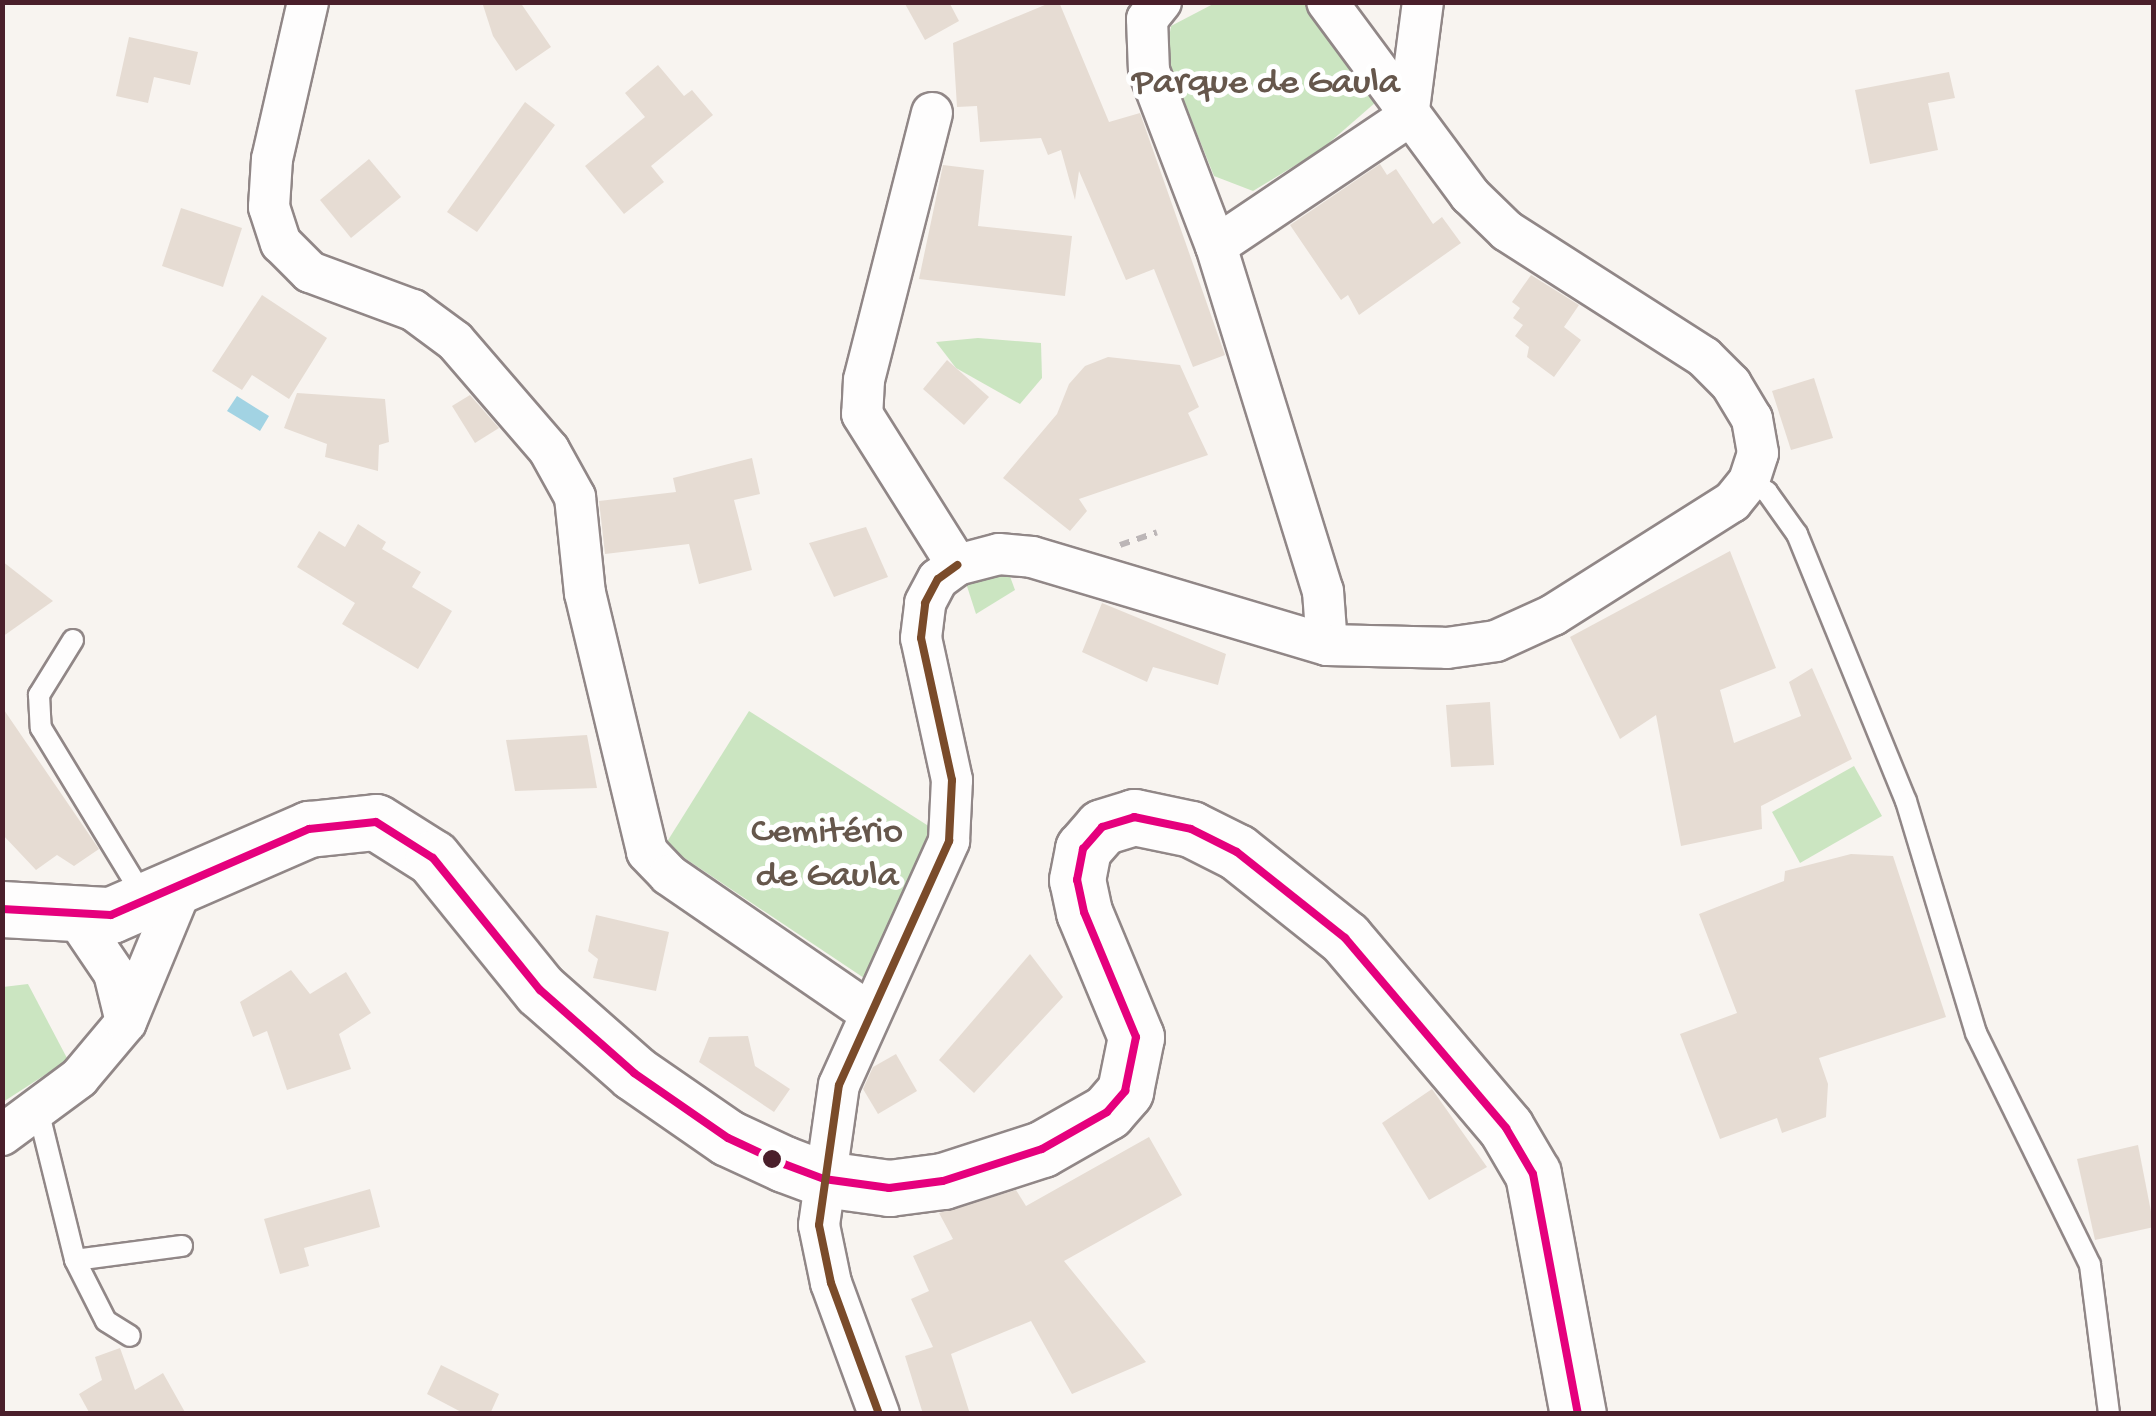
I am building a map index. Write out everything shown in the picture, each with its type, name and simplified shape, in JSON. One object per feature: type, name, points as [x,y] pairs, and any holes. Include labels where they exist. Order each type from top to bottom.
[{"type":"main road","points":[[2,908],[111,915],[165,895],[310,829],[376,822],[433,858],[540,990],[634,1073],[728,1138],[824,1179],[889,1188],[999,1166],[1082,1130],[1126,1091],[1136,1037],[1077,880],[1083,849],[1102,827],[1134,817],[1191,830],[1237,852],[1308,903],[1387,985],[1506,1128],[1533,1174],[1578,1414]]},
{"type":"street","points":[[308,2],[272,159],[270,207],[281,244],[310,272],[413,310],[454,341],[549,450],[575,498],[585,593],[647,852],[669,874],[868,1011]]},
{"type":"street","points":[[1161,2],[1145,31],[1149,71],[1216,246],[1323,592],[1327,645]]},
{"type":"street","points":[[879,1414],[831,1283],[819,1225],[839,1085],[868,1011],[949,842],[955,812],[921,638],[925,604],[938,579],[958,564],[988,555],[1032,557],[1327,645],[1447,648],[1496,641],[1553,615],[1732,502],[1749,481],[1758,453],[1752,418],[1731,384],[1704,357],[1507,231],[1408,116],[1327,2]]},
{"type":"street","points":[[1216,246],[1408,116],[1423,2]]},
{"type":"street","points":[[932,113],[864,380],[862,414],[958,564]]},
{"type":"street","points":[[2,1135],[39,1114],[126,1022],[165,895]]},
{"type":"street","points":[[74,914],[114,973],[126,1022]]},
{"type":"lane","points":[[1749,481],[1767,492],[1797,534],[1906,800],[1976,1032],[2090,1265],[2109,1414]]},
{"type":"lane","points":[[73,640],[39,695],[41,728],[165,895]]},
{"type":"lane","points":[[39,1114],[75,1260],[93,1303],[130,1336]]},
{"type":"lane","points":[[75,1260],[182,1246]]},
{"type":"path","points":[[1104,552],[1156,532]]},
{"type":"green space","name":"Parque de Gaula","points":[[1215,3],[1315,3],[1376,102],[1322,149],[1253,191],[1214,176],[1166,56],[1171,26]]},
{"type":"green space","points":[[978,338],[1041,343],[1042,378],[1020,404],[956,368],[936,342]]},
{"type":"green space","points":[[1008,571],[1015,590],[976,614],[964,577]]},
{"type":"green space","name":"Cemitério de Gaula","points":[[749,711],[941,834],[867,980],[665,845]]},
{"type":"green space","points":[[1854,766],[1882,816],[1800,863],[1772,812]]},
{"type":"green space","points":[[28,984],[68,1060],[3,1102],[3,987]]},
{"type":"water","points":[[237,396],[269,416],[260,431],[227,411]]},
{"type":"building","points":[[482,2],[520,2],[551,47],[516,71],[493,36]]},
{"type":"building","points":[[904,2],[949,2],[959,21],[925,40]]},
{"type":"building","points":[[1059,2],[1109,122],[1140,113],[1225,355],[1193,367],[1154,269],[1126,280],[1079,171],[1075,200],[1061,150],[1048,155],[1041,138],[980,142],[977,106],[957,107],[953,43]]},
{"type":"building","points":[[129,37],[198,52],[190,85],[154,77],[148,103],[116,96]]},
{"type":"building","points":[[658,65],[684,96],[692,90],[713,115],[651,166],[664,182],[624,214],[585,166],[645,117],[625,93]]},
{"type":"building","points":[[1949,72],[1955,98],[1928,103],[1938,150],[1870,164],[1855,90]]},
{"type":"building","points":[[525,102],[555,125],[477,232],[447,212]]},
{"type":"building","points":[[369,159],[401,197],[351,238],[320,200]]},
{"type":"building","points":[[1380,164],[1387,175],[1396,169],[1433,224],[1442,217],[1461,243],[1359,315],[1348,295],[1341,300],[1290,225]]},
{"type":"building","points":[[943,165],[984,170],[978,226],[1072,236],[1065,296],[919,279]]},
{"type":"building","points":[[181,208],[242,228],[223,287],[162,266]]},
{"type":"building","points":[[1531,275],[1579,305],[1564,327],[1581,340],[1554,377],[1527,357],[1529,347],[1515,336],[1523,325],[1513,318],[1520,308],[1512,302]]},
{"type":"building","points":[[262,295],[327,338],[289,399],[252,375],[242,390],[212,371]]},
{"type":"building","points":[[1108,357],[1180,365],[1199,407],[1188,413],[1208,455],[1079,499],[1087,511],[1070,531],[1003,478],[1057,414],[1069,384],[1085,366]]},
{"type":"building","points":[[947,360],[989,397],[964,425],[923,389]]},
{"type":"building","points":[[1814,378],[1833,438],[1791,450],[1772,391]]},
{"type":"building","points":[[297,393],[385,399],[389,442],[379,445],[378,471],[325,457],[327,444],[284,428]]},
{"type":"building","points":[[470,395],[499,428],[475,443],[452,406]]},
{"type":"building","points":[[752,458],[760,494],[734,500],[752,570],[699,584],[689,544],[605,554],[599,501],[676,492],[673,478]]},
{"type":"building","points":[[358,524],[386,542],[382,549],[421,572],[412,587],[452,611],[418,669],[342,624],[355,603],[297,567],[319,531],[345,547]]},
{"type":"building","points":[[866,527],[888,577],[834,597],[809,543]]},
{"type":"building","points":[[1730,551],[1776,668],[1720,690],[1734,743],[1801,716],[1789,682],[1812,668],[1852,759],[1761,806],[1762,829],[1681,846],[1656,715],[1620,739],[1570,637]]},
{"type":"building","points":[[2,561],[53,601],[2,637]]},
{"type":"building","points":[[1102,603],[1226,654],[1218,685],[1153,667],[1147,682],[1082,652]]},
{"type":"building","points":[[1490,702],[1494,765],[1451,767],[1446,705]]},
{"type":"building","points":[[2,707],[99,849],[74,866],[57,855],[36,870],[2,834]]},
{"type":"building","points":[[587,735],[597,788],[515,791],[506,740]]},
{"type":"building","points":[[1851,854],[1893,856],[1946,1017],[1819,1058],[1828,1084],[1826,1117],[1782,1133],[1777,1118],[1720,1139],[1680,1034],[1737,1013],[1699,914],[1784,881],[1785,871]]},
{"type":"building","points":[[596,915],[669,932],[656,991],[593,978],[598,959],[588,951]]},
{"type":"building","points":[[1030,954],[1063,997],[974,1093],[939,1060]]},
{"type":"building","points":[[291,970],[310,994],[346,972],[371,1013],[339,1034],[351,1069],[287,1090],[267,1031],[253,1037],[240,1002]]},
{"type":"building","points":[[748,1036],[755,1066],[790,1089],[774,1112],[699,1062],[709,1037]]},
{"type":"building","points":[[896,1054],[917,1091],[878,1114],[863,1089],[873,1067]]},
{"type":"building","points":[[1432,1089],[1487,1167],[1429,1200],[1382,1123]]},
{"type":"building","points":[[1149,1137],[1182,1195],[1064,1261],[1146,1362],[1072,1394],[1031,1321],[951,1354],[970,1414],[923,1414],[905,1356],[933,1347],[911,1299],[929,1291],[913,1256],[953,1239],[939,1213],[1016,1190],[1026,1206]]},
{"type":"building","points":[[2138,1145],[2154,1227],[2095,1240],[2077,1159]]},
{"type":"building","points":[[370,1189],[380,1227],[304,1248],[309,1266],[280,1274],[264,1219]]},
{"type":"building","points":[[120,1348],[135,1390],[163,1373],[186,1414],[90,1414],[79,1394],[102,1380],[95,1357]]},
{"type":"building","points":[[441,1365],[499,1394],[490,1414],[465,1414],[427,1394]]},
{"type":"transit line","points":[[879,1414],[831,1283],[819,1225],[839,1085],[949,841],[952,780],[921,638],[925,603],[938,579],[957,565]]},
{"type":"transit line","points":[[2,909],[111,915],[309,829],[376,822],[433,858],[540,990],[634,1073],[728,1138],[784,1164],[824,1179],[889,1188],[943,1181],[1042,1149],[1107,1112],[1125,1091],[1136,1037],[1084,912],[1077,880],[1083,849],[1102,827],[1134,817],[1191,829],[1237,852],[1345,938],[1506,1128],[1533,1174],[1578,1414]]}]
